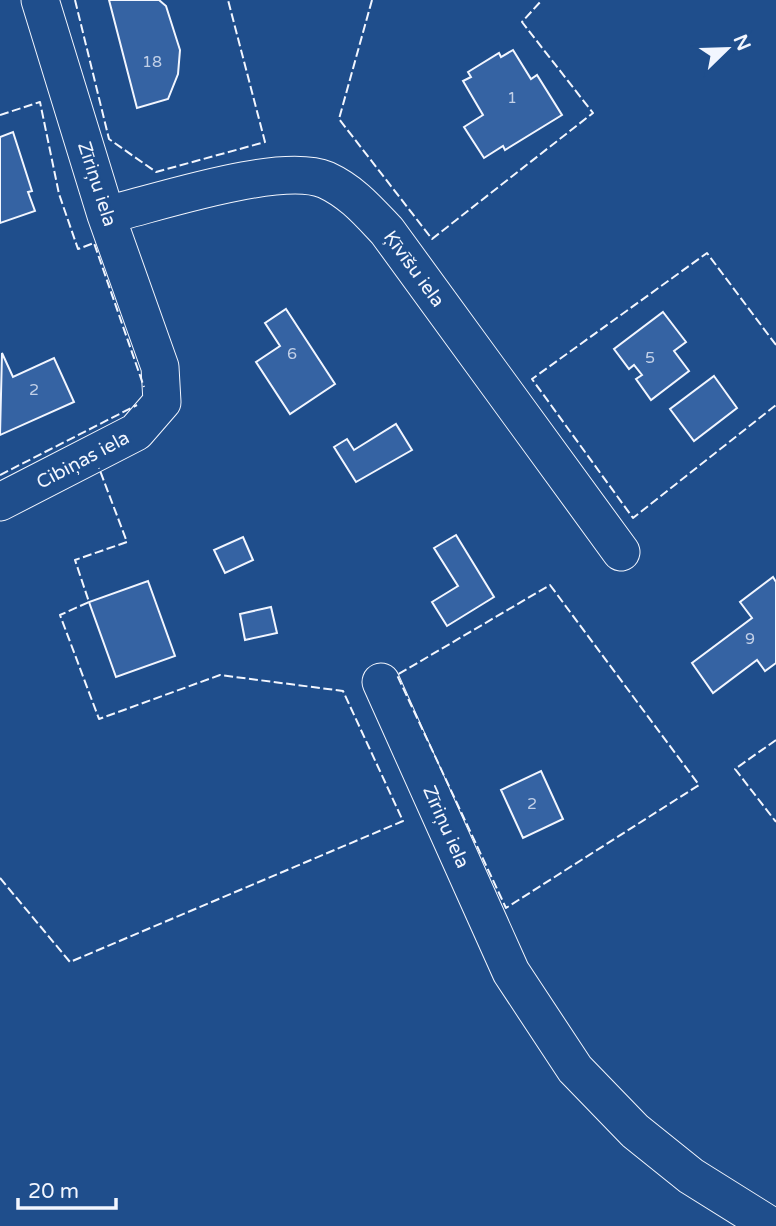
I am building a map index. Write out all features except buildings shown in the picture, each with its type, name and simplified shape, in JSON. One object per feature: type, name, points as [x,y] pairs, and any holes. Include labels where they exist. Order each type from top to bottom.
[{"type":"street","name":"Zīriņu iela","points":[[40,0],[106,215],[160,367]]},
{"type":"street","name":"Ķīvīšu iela","points":[[106,215],[261,177],[299,175],[324,179],[357,198],[387,231],[621,552]]},
{"type":"street","name":"Cibiņas iela","points":[[0,502],[136,432],[162,402],[160,367]]},
{"type":"street","name":"Zīriņu iela","points":[[381,681],[511,972],[575,1069],[635,1131],[691,1176],[771,1226]]},
{"type":"fence","points":[[75,0],[109,139],[156,172],[265,142],[228,0]]},
{"type":"fence","points":[[372,0],[339,119],[432,239],[593,113],[522,22],[542,0]]},
{"type":"fence","points":[[0,115],[40,102],[59,194],[78,249],[94,243],[144,387]]},
{"type":"fence","points":[[776,345],[707,253],[532,379],[633,518],[776,405]]},
{"type":"fence","points":[[0,475],[137,405]]},
{"type":"fence","points":[[0,878],[70,962],[403,821],[343,691],[220,675],[99,719],[60,615],[89,602],[75,560],[127,542],[99,468]]},
{"type":"fence","points":[[550,585],[699,785],[506,908],[397,675],[550,585]]},
{"type":"fence","points":[[776,740],[735,769],[776,822]]}]
